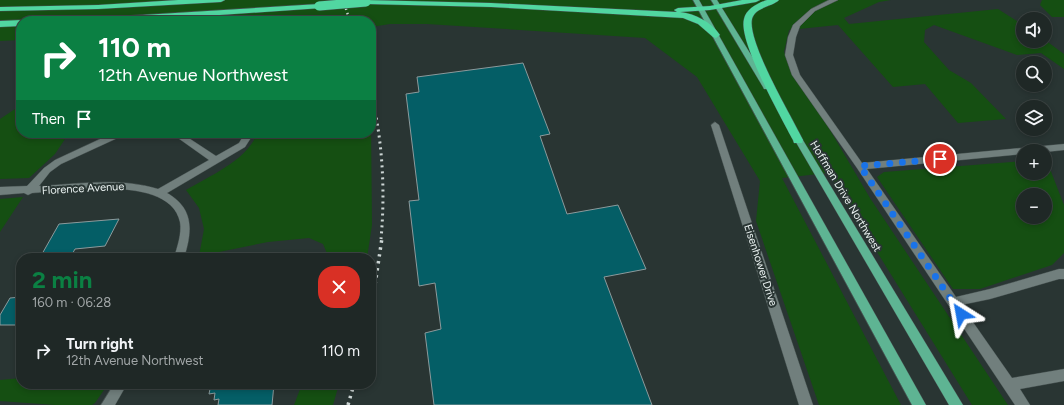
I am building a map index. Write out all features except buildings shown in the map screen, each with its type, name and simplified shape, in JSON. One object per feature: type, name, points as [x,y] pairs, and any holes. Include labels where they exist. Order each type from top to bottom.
[{"type":"highway","points":[[0,9],[91,7],[221,0]]},
{"type":"highway","points":[[169,16],[387,0]]},
{"type":"highway","points":[[601,10],[656,11],[699,4],[756,0]]},
{"type":"highway","points":[[775,0],[754,10],[749,17],[747,24],[748,32],[755,52],[798,140]]},
{"type":"highway","points":[[366,2],[425,2],[601,10],[688,16],[707,24],[716,35]]},
{"type":"highway","points":[[0,24],[16,23]]},
{"type":"main road","name":"Hoffman Drive Northwest","points":[[716,3],[956,405]]},
{"type":"main road","points":[[699,4],[919,405]]},
{"type":"street","points":[[835,0],[814,10],[797,25],[792,37],[789,55],[791,64],[801,83],[860,166],[1023,405]]},
{"type":"street","name":"Eisenhower Drive","points":[[715,126],[806,405]]},
{"type":"street","points":[[28,191],[47,170],[58,162],[110,138]]},
{"type":"street","points":[[182,138],[216,161]]},
{"type":"street","points":[[160,193],[242,145],[247,138]]},
{"type":"street","points":[[860,166],[1064,147]]},
{"type":"street","name":"Florence Avenue","points":[[0,192],[119,185],[135,186],[160,193],[170,198],[177,206],[184,223],[185,236],[180,253]]},
{"type":"street","points":[[953,302],[990,294],[1059,274],[1064,274]]},
{"type":"street","points":[[1010,385],[1064,375]]},
{"type":"street","points":[[108,405],[118,389]]},
{"type":"green space","points":[[0,0],[891,0],[879,2],[844,18],[849,24],[998,9],[1016,21],[1016,48],[1052,48],[1052,45],[1064,54],[1064,69],[1052,61],[1052,56],[1045,56],[1041,53],[1017,55],[934,25],[925,30],[924,42],[949,70],[971,83],[1006,119],[958,123],[925,84],[893,87],[838,25],[789,30],[784,52],[870,198],[1008,405],[972,405],[828,173],[782,178],[901,405],[819,405],[756,221],[760,181],[697,77],[645,38],[427,24],[390,24],[376,26],[376,16],[16,16],[16,40],[0,41]]},
{"type":"green space","points":[[1042,0],[1064,0],[1064,17],[1052,17],[1052,12],[1047,12],[1040,5]]},
{"type":"green space","points":[[16,108],[16,138],[66,138],[55,154],[29,178],[0,179],[0,119]]},
{"type":"green space","points":[[254,138],[371,138],[372,225],[368,253],[327,253],[323,244],[309,238],[268,242],[214,253],[200,253],[204,229],[199,208],[186,190],[237,159],[252,143]]},
{"type":"green space","points":[[1016,162],[1016,180],[1052,180],[1052,174],[1064,205],[1064,253],[1052,265],[980,289],[953,289],[877,177],[884,172]]},
{"type":"green space","points":[[23,197],[0,232],[0,199]]},
{"type":"green space","points":[[16,378],[16,389],[105,389],[92,405],[55,405],[0,401],[0,380]]},
{"type":"green space","points":[[300,389],[338,389],[333,405],[294,405]]},
{"type":"railway","points":[[343,0],[348,16]]},
{"type":"railway","points":[[376,117],[382,172],[383,206],[381,239]]},
{"type":"railway","points":[[376,278],[382,238]]},
{"type":"railway","points":[[348,405],[353,389]]},
{"type":"route","points":[[940,159],[860,166],[961,314]]}]
